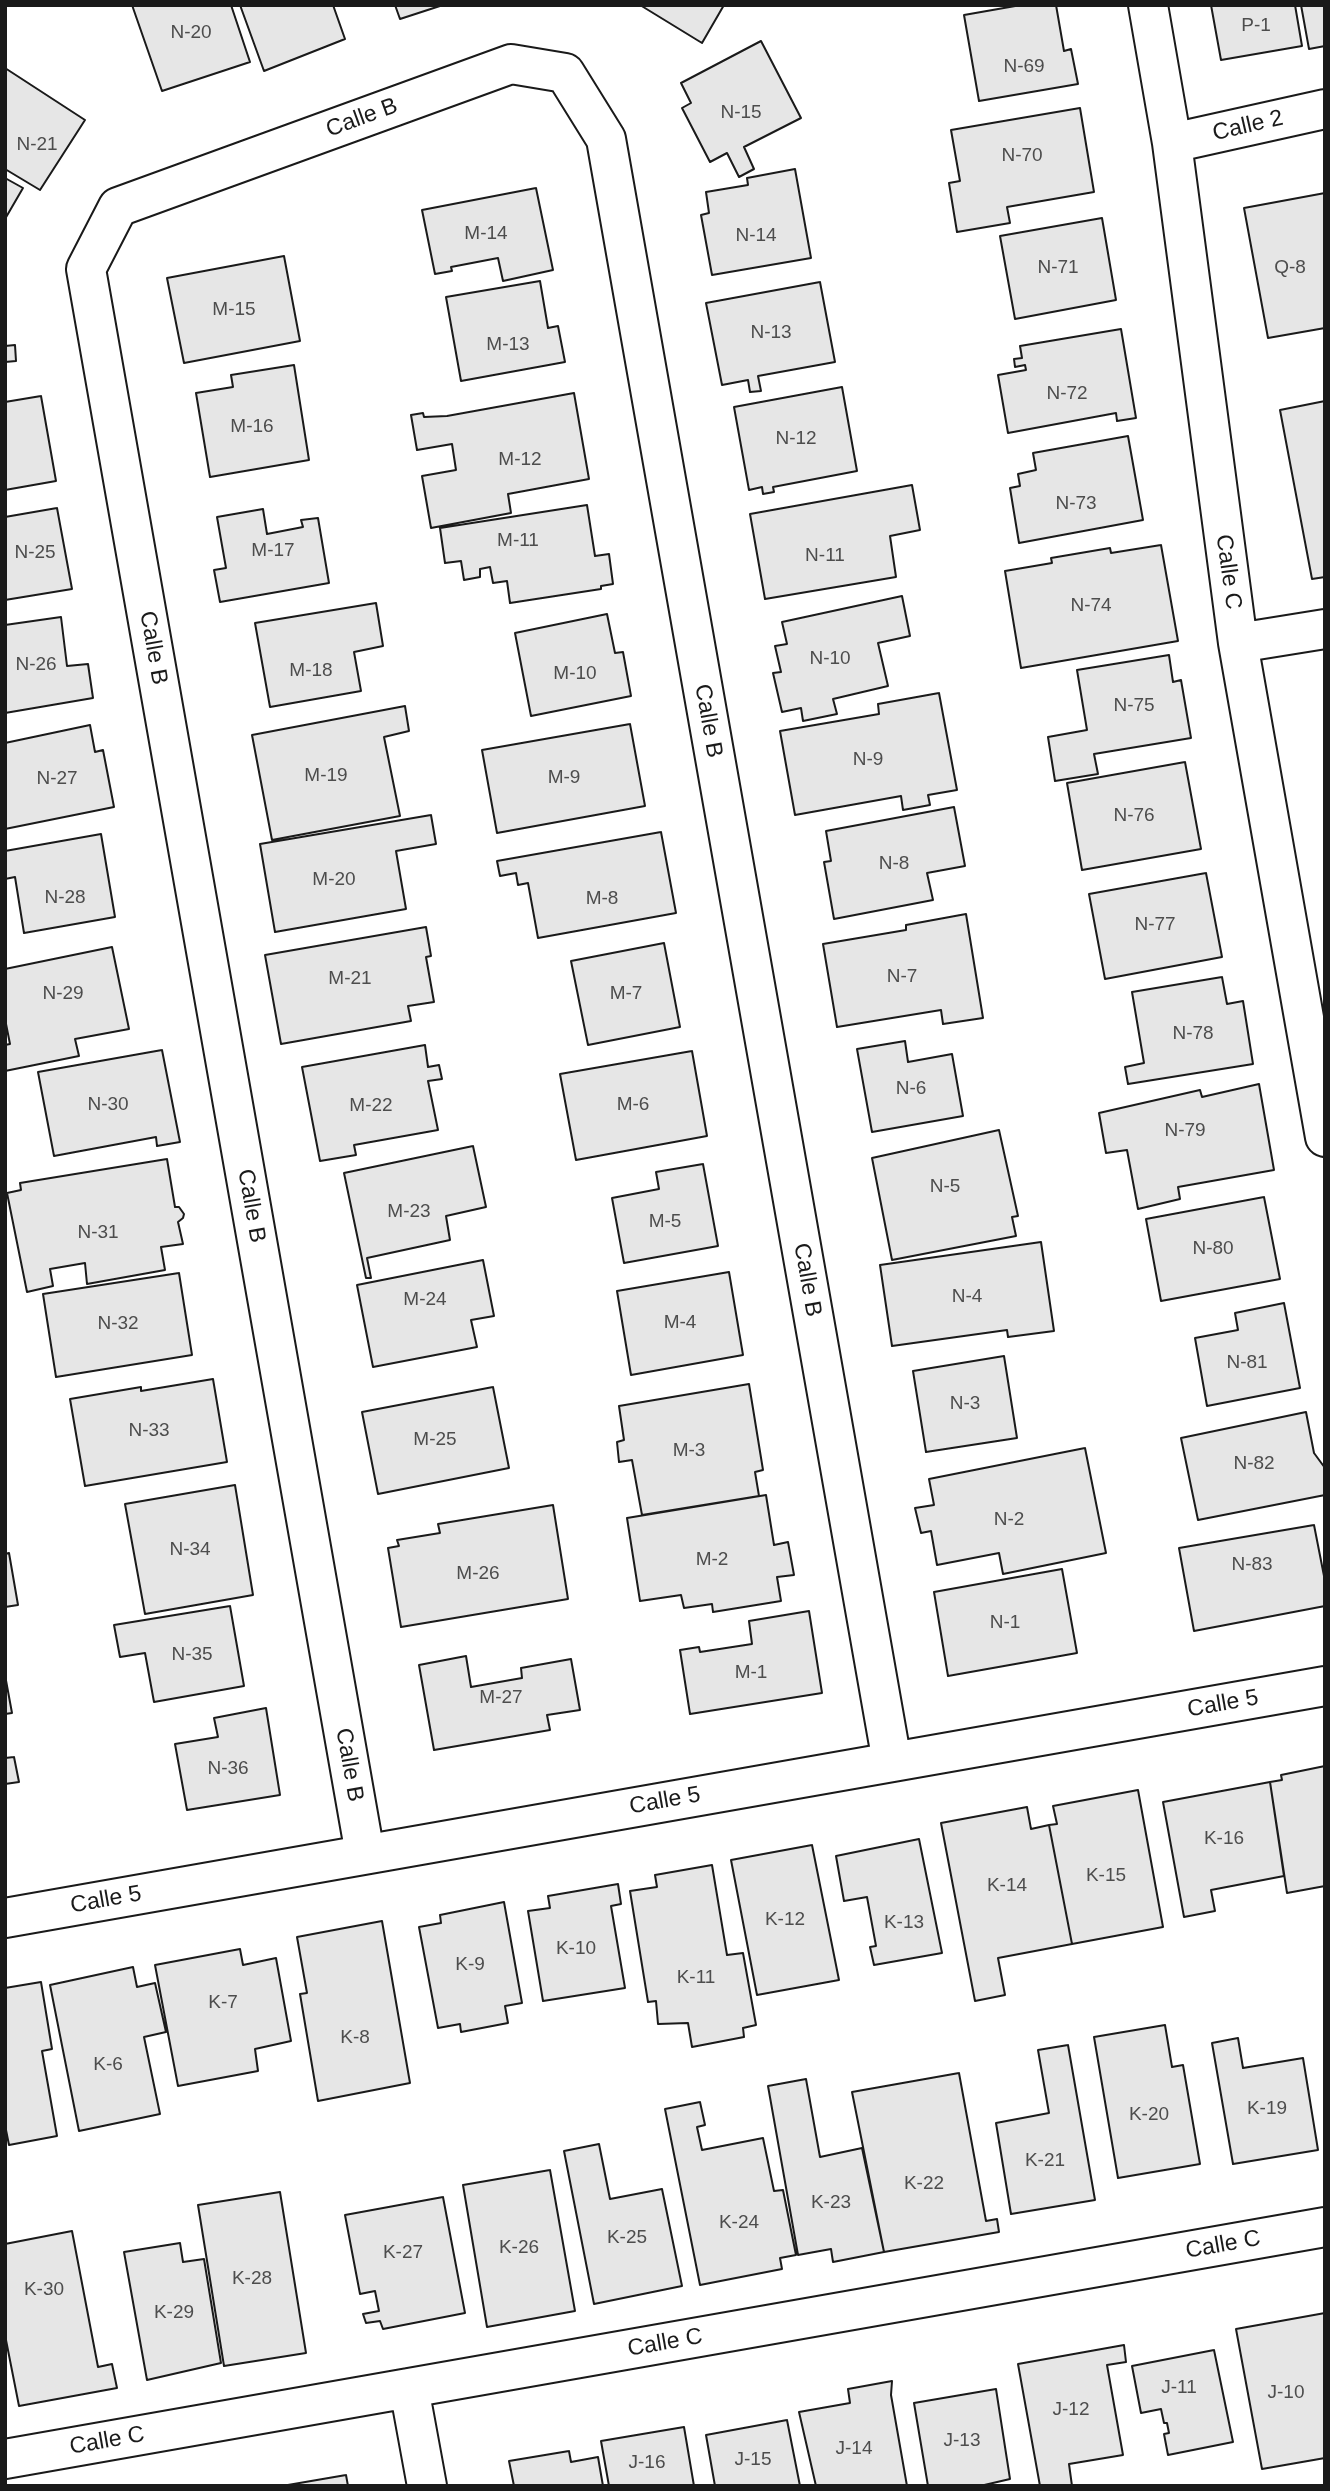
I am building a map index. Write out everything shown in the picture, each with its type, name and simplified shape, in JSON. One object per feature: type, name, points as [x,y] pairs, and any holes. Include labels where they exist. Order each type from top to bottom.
[{"type":"street","name":"Calle C","points":[[1148,5],[1172,143],[1238,643],[1325,1137]]},
{"type":"street","name":"Calle B","points":[[365,1854],[86,269],[118,207],[511,64],[565,73],[606,139],[892,1762]]},
{"type":"street","name":"Calle 2","points":[[1172,143],[1325,108]]},
{"type":"street","points":[[1238,643],[1325,629]]},
{"type":"street","name":"Calle 5","points":[[5,1918],[1325,1686]]},
{"type":"street","name":"Calle C","points":[[5,2459],[1325,2227]]},
{"type":"street","points":[[410,2388],[427,2486]]},
{"type":"building","points":[[132,5],[231,5],[250,62],[162,91]]},
{"type":"building","points":[[240,5],[333,5],[345,39],[264,71]]},
{"type":"building","points":[[395,5],[443,5],[400,19]]},
{"type":"building","points":[[640,5],[724,5],[702,43]]},
{"type":"building","points":[[1021,5],[1056,5],[1064,51],[1071,49],[1078,84],[979,101],[964,15]]},
{"type":"building","points":[[1211,5],[1295,5],[1302,46],[1221,60]]},
{"type":"building","points":[[1301,5],[1325,5],[1325,46],[1309,49]]},
{"type":"building","points":[[761,41],[801,118],[744,147],[754,169],[739,177],[727,153],[710,162],[682,108],[691,103],[681,83]]},
{"type":"building","points":[[5,68],[85,120],[40,190],[5,169]]},
{"type":"building","points":[[1080,108],[1094,192],[1007,207],[1010,223],[957,232],[949,183],[960,181],[951,130]]},
{"type":"building","points":[[795,169],[811,258],[712,275],[701,215],[709,213],[706,192],[748,185],[747,178]]},
{"type":"building","points":[[5,178],[23,188],[5,219]]},
{"type":"building","points":[[536,188],[553,270],[503,281],[498,258],[451,267],[452,271],[435,274],[422,210]]},
{"type":"building","points":[[1325,193],[1325,328],[1268,338],[1244,208]]},
{"type":"building","points":[[1102,218],[1116,300],[1015,319],[1000,236]]},
{"type":"building","points":[[284,256],[300,341],[184,363],[167,278]]},
{"type":"building","points":[[540,281],[548,328],[558,326],[565,362],[461,381],[446,297]]},
{"type":"building","points":[[820,282],[835,362],[758,376],[761,391],[750,392],[748,380],[722,385],[706,303]]},
{"type":"building","points":[[1121,329],[1136,418],[1117,421],[1116,413],[1008,433],[998,375],[1026,370],[1025,365],[1015,367],[1014,359],[1022,358],[1020,346]]},
{"type":"building","points":[[15,345],[16,361],[5,362],[5,346]]},
{"type":"building","points":[[294,365],[309,460],[210,477],[196,393],[233,387],[231,375]]},
{"type":"building","points":[[842,387],[857,471],[773,487],[774,492],[763,494],[762,487],[749,490],[734,407]]},
{"type":"building","points":[[574,393],[589,479],[508,494],[511,513],[431,528],[422,476],[456,470],[452,444],[417,450],[411,415],[423,413],[424,417],[447,416]]},
{"type":"building","points":[[41,396],[56,481],[5,490],[5,402]]},
{"type":"building","points":[[1325,401],[1325,577],[1312,579],[1280,410]]},
{"type":"building","points":[[1128,436],[1143,520],[1019,543],[1010,488],[1020,486],[1018,474],[1036,470],[1033,453]]},
{"type":"building","points":[[912,485],[920,530],[890,536],[896,577],[765,599],[750,514]]},
{"type":"building","points":[[587,505],[595,556],[609,554],[613,584],[601,586],[601,589],[510,603],[507,581],[493,583],[490,567],[480,569],[480,577],[464,580],[461,561],[445,563],[440,528]]},
{"type":"building","points":[[57,508],[72,589],[5,600],[5,517]]},
{"type":"building","points":[[263,509],[267,534],[303,527],[301,520],[318,518],[329,583],[220,602],[214,570],[226,568],[217,517]]},
{"type":"building","points":[[1161,545],[1178,641],[1021,668],[1005,571],[1052,563],[1051,558],[1110,548],[1111,553]]},
{"type":"building","points":[[902,596],[910,636],[878,643],[888,686],[833,699],[837,714],[803,721],[801,708],[782,712],[773,673],[781,672],[775,646],[787,644],[782,622]]},
{"type":"building","points":[[376,603],[383,646],[354,652],[361,691],[270,707],[255,623]]},
{"type":"building","points":[[607,614],[615,653],[623,652],[631,696],[531,716],[515,633]]},
{"type":"building","points":[[61,617],[67,666],[88,664],[93,698],[5,713],[5,625]]},
{"type":"building","points":[[1169,655],[1173,682],[1181,680],[1191,738],[1094,754],[1098,774],[1055,781],[1048,737],[1087,730],[1077,670]]},
{"type":"building","points":[[939,693],[957,790],[928,795],[930,805],[903,810],[901,796],[795,815],[780,731],[879,714],[878,704]]},
{"type":"building","points":[[405,706],[409,731],[384,737],[400,816],[272,840],[252,735]]},
{"type":"building","points":[[630,724],[645,806],[497,833],[482,750]]},
{"type":"building","points":[[90,725],[95,752],[103,750],[114,807],[5,829],[5,743]]},
{"type":"building","points":[[1185,762],[1201,849],[1082,870],[1067,783]]},
{"type":"building","points":[[954,807],[965,866],[927,873],[933,900],[834,919],[824,862],[831,861],[826,831]]},
{"type":"building","points":[[431,815],[436,844],[396,851],[406,909],[275,932],[260,844]]},
{"type":"building","points":[[661,832],[676,913],[538,938],[528,883],[518,885],[516,873],[500,876],[497,861]]},
{"type":"building","points":[[101,834],[115,917],[24,933],[15,877],[5,879],[5,851]]},
{"type":"building","points":[[1206,873],[1222,957],[1105,979],[1089,894]]},
{"type":"building","points":[[966,914],[983,1018],[943,1024],[941,1010],[837,1027],[823,944],[906,930],[906,925]]},
{"type":"building","points":[[426,927],[431,956],[426,957],[434,1002],[408,1006],[411,1021],[281,1044],[265,955]]},
{"type":"building","points":[[664,943],[680,1027],[588,1045],[571,961]]},
{"type":"building","points":[[112,947],[129,1029],[75,1039],[79,1056],[5,1071],[5,1045],[10,1044],[5,1019],[5,969]]},
{"type":"building","points":[[1222,977],[1227,1004],[1243,1001],[1253,1064],[1128,1084],[1125,1067],[1144,1063],[1132,992]]},
{"type":"building","points":[[905,1041],[908,1062],[952,1054],[963,1116],[872,1132],[857,1049]]},
{"type":"building","points":[[425,1045],[428,1067],[439,1065],[442,1079],[428,1081],[438,1130],[354,1145],[356,1155],[320,1161],[302,1067]]},
{"type":"building","points":[[162,1050],[180,1142],[157,1146],[156,1137],[54,1156],[38,1072]]},
{"type":"building","points":[[692,1051],[707,1136],[576,1160],[560,1074]]},
{"type":"building","points":[[1259,1084],[1274,1170],[1178,1187],[1180,1199],[1138,1209],[1127,1150],[1106,1153],[1099,1113],[1200,1090],[1202,1097]]},
{"type":"building","points":[[999,1130],[1018,1216],[1012,1217],[1016,1236],[892,1260],[872,1158]]},
{"type":"building","points":[[473,1146],[486,1207],[446,1216],[450,1240],[367,1258],[371,1278],[366,1278],[344,1173]]},
{"type":"building","points":[[167,1159],[175,1207],[179,1207],[184,1214],[178,1222],[183,1244],[161,1247],[165,1270],[87,1284],[85,1263],[50,1269],[53,1286],[27,1292],[7,1193],[21,1190],[20,1183]]},
{"type":"building","points":[[703,1164],[718,1246],[624,1263],[612,1198],[659,1189],[656,1172]]},
{"type":"building","points":[[1264,1197],[1280,1279],[1161,1301],[1146,1219]]},
{"type":"building","points":[[1041,1242],[1054,1331],[1008,1337],[1007,1330],[892,1346],[880,1265]]},
{"type":"building","points":[[483,1260],[494,1316],[471,1320],[477,1347],[373,1367],[357,1285]]},
{"type":"building","points":[[729,1272],[743,1355],[631,1375],[617,1291]]},
{"type":"building","points":[[179,1273],[192,1355],[56,1377],[43,1294]]},
{"type":"building","points":[[1284,1303],[1300,1388],[1207,1406],[1195,1338],[1238,1330],[1235,1313]]},
{"type":"building","points":[[1004,1356],[1017,1438],[926,1452],[913,1371]]},
{"type":"building","points":[[213,1379],[227,1462],[85,1486],[70,1399]]},
{"type":"building","points":[[749,1384],[763,1470],[755,1472],[759,1496],[642,1515],[632,1460],[619,1462],[617,1442],[624,1440],[619,1406]]},
{"type":"building","points":[[493,1387],[509,1468],[378,1494],[362,1412]]},
{"type":"building","points":[[1306,1412],[1314,1453],[1325,1468],[1325,1495],[1198,1520],[1181,1438]]},
{"type":"building","points":[[1085,1448],[1106,1553],[1003,1574],[999,1553],[937,1565],[931,1531],[921,1533],[915,1508],[934,1505],[929,1479]]},
{"type":"building","points":[[235,1485],[253,1595],[145,1614],[125,1504]]},
{"type":"building","points":[[766,1495],[774,1545],[788,1542],[794,1575],[777,1577],[781,1601],[713,1612],[712,1604],[684,1608],[681,1595],[640,1601],[627,1518]]},
{"type":"building","points":[[553,1505],[568,1599],[401,1627],[388,1548],[399,1546],[397,1540],[440,1533],[438,1524]]},
{"type":"building","points":[[1314,1525],[1325,1581],[1325,1606],[1194,1631],[1179,1548]]},
{"type":"building","points":[[9,1553],[18,1605],[5,1607],[5,1554]]},
{"type":"building","points":[[1062,1569],[1077,1653],[948,1676],[934,1592]]},
{"type":"building","points":[[230,1606],[244,1686],[154,1702],[145,1653],[120,1657],[114,1625]]},
{"type":"building","points":[[809,1611],[822,1693],[690,1714],[680,1650],[699,1647],[700,1652],[752,1644],[749,1621]]},
{"type":"building","points":[[466,1656],[471,1687],[522,1678],[521,1668],[571,1659],[580,1710],[547,1715],[550,1730],[434,1750],[419,1665]]},
{"type":"building","points":[[5,1675],[12,1713],[5,1714]]},
{"type":"building","points":[[266,1708],[280,1795],[187,1810],[175,1744],[218,1737],[214,1718]]},
{"type":"building","points":[[14,1757],[19,1782],[5,1784],[5,1758]]},
{"type":"building","points":[[1325,1766],[1325,1886],[1287,1893],[1270,1782],[1282,1780],[1281,1775]]},
{"type":"building","points":[[1270,1782],[1284,1876],[1211,1890],[1215,1911],[1184,1917],[1163,1802]]},
{"type":"building","points":[[1138,1790],[1163,1927],[1072,1944],[1049,1825],[1057,1824],[1053,1806]]},
{"type":"building","points":[[1027,1807],[1031,1829],[1049,1825],[1072,1944],[998,1958],[1005,1995],[975,2001],[941,1823]]},
{"type":"building","points":[[919,1839],[942,1953],[874,1965],[870,1947],[876,1946],[867,1897],[844,1901],[836,1856]]},
{"type":"building","points":[[812,1845],[839,1980],[757,1995],[731,1860]]},
{"type":"building","points":[[712,1865],[727,1955],[743,1953],[756,2025],[743,2028],[744,2037],[692,2047],[688,2023],[658,2024],[656,2001],[648,2002],[630,1891],[657,1887],[655,1875]]},
{"type":"building","points":[[618,1884],[621,1904],[611,1906],[625,1988],[543,2001],[528,1911],[550,1908],[548,1896]]},
{"type":"building","points":[[504,1902],[522,2003],[505,2006],[508,2023],[461,2032],[460,2024],[438,2028],[419,1927],[441,1923],[440,1915]]},
{"type":"building","points":[[382,1921],[410,2083],[318,2101],[300,1994],[307,1993],[297,1937]]},
{"type":"building","points":[[240,1949],[243,1965],[276,1958],[291,2041],[255,2049],[258,2071],[178,2086],[155,1965]]},
{"type":"building","points":[[133,1967],[137,1987],[155,1983],[166,2032],[144,2037],[160,2114],[79,2131],[50,1985]]},
{"type":"building","points":[[41,1982],[52,2049],[42,2051],[57,2136],[9,2145],[5,2125],[5,1988]]},
{"type":"building","points":[[1165,2025],[1172,2067],[1183,2065],[1200,2164],[1118,2178],[1094,2037]]},
{"type":"building","points":[[1238,2038],[1243,2068],[1303,2058],[1318,2150],[1233,2164],[1212,2043]]},
{"type":"building","points":[[1068,2045],[1095,2200],[1011,2214],[996,2123],[1049,2113],[1038,2050]]},
{"type":"building","points":[[959,2073],[986,2221],[997,2219],[999,2232],[884,2252],[852,2092]]},
{"type":"building","points":[[806,2079],[820,2157],[862,2148],[884,2252],[833,2262],[831,2249],[798,2255],[768,2086]]},
{"type":"building","points":[[700,2102],[705,2125],[697,2127],[702,2150],[763,2138],[774,2191],[783,2190],[796,2255],[780,2258],[782,2269],[700,2285],[665,2109]]},
{"type":"building","points":[[599,2144],[610,2199],[662,2189],[682,2286],[594,2304],[564,2151]]},
{"type":"building","points":[[550,2170],[575,2311],[487,2327],[463,2185]]},
{"type":"building","points":[[280,2192],[306,2353],[224,2366],[198,2205]]},
{"type":"building","points":[[443,2197],[465,2313],[383,2329],[380,2321],[366,2323],[363,2314],[379,2311],[375,2291],[360,2294],[345,2215]]},
{"type":"building","points":[[72,2231],[98,2367],[112,2364],[117,2388],[19,2406],[5,2335],[5,2244]]},
{"type":"building","points":[[180,2243],[183,2262],[204,2259],[221,2363],[147,2380],[124,2252]]},
{"type":"building","points":[[1325,2313],[1325,2458],[1262,2469],[1236,2329]]},
{"type":"building","points":[[1124,2345],[1126,2362],[1107,2365],[1123,2455],[1069,2464],[1072,2486],[1040,2486],[1018,2364]]},
{"type":"building","points":[[1214,2350],[1233,2442],[1168,2455],[1164,2434],[1169,2433],[1167,2423],[1164,2423],[1161,2409],[1141,2413],[1132,2366]]},
{"type":"building","points":[[892,2381],[891,2395],[907,2486],[816,2486],[799,2412],[850,2403],[848,2389]]},
{"type":"building","points":[[996,2389],[1010,2479],[980,2486],[928,2486],[914,2403]]},
{"type":"building","points":[[787,2420],[800,2486],[715,2486],[706,2435]]},
{"type":"building","points":[[684,2427],[694,2486],[609,2486],[601,2441]]},
{"type":"building","points":[[569,2451],[571,2462],[598,2457],[603,2486],[514,2486],[509,2461]]},
{"type":"building","points":[[346,2475],[348,2486],[282,2486]]}]
